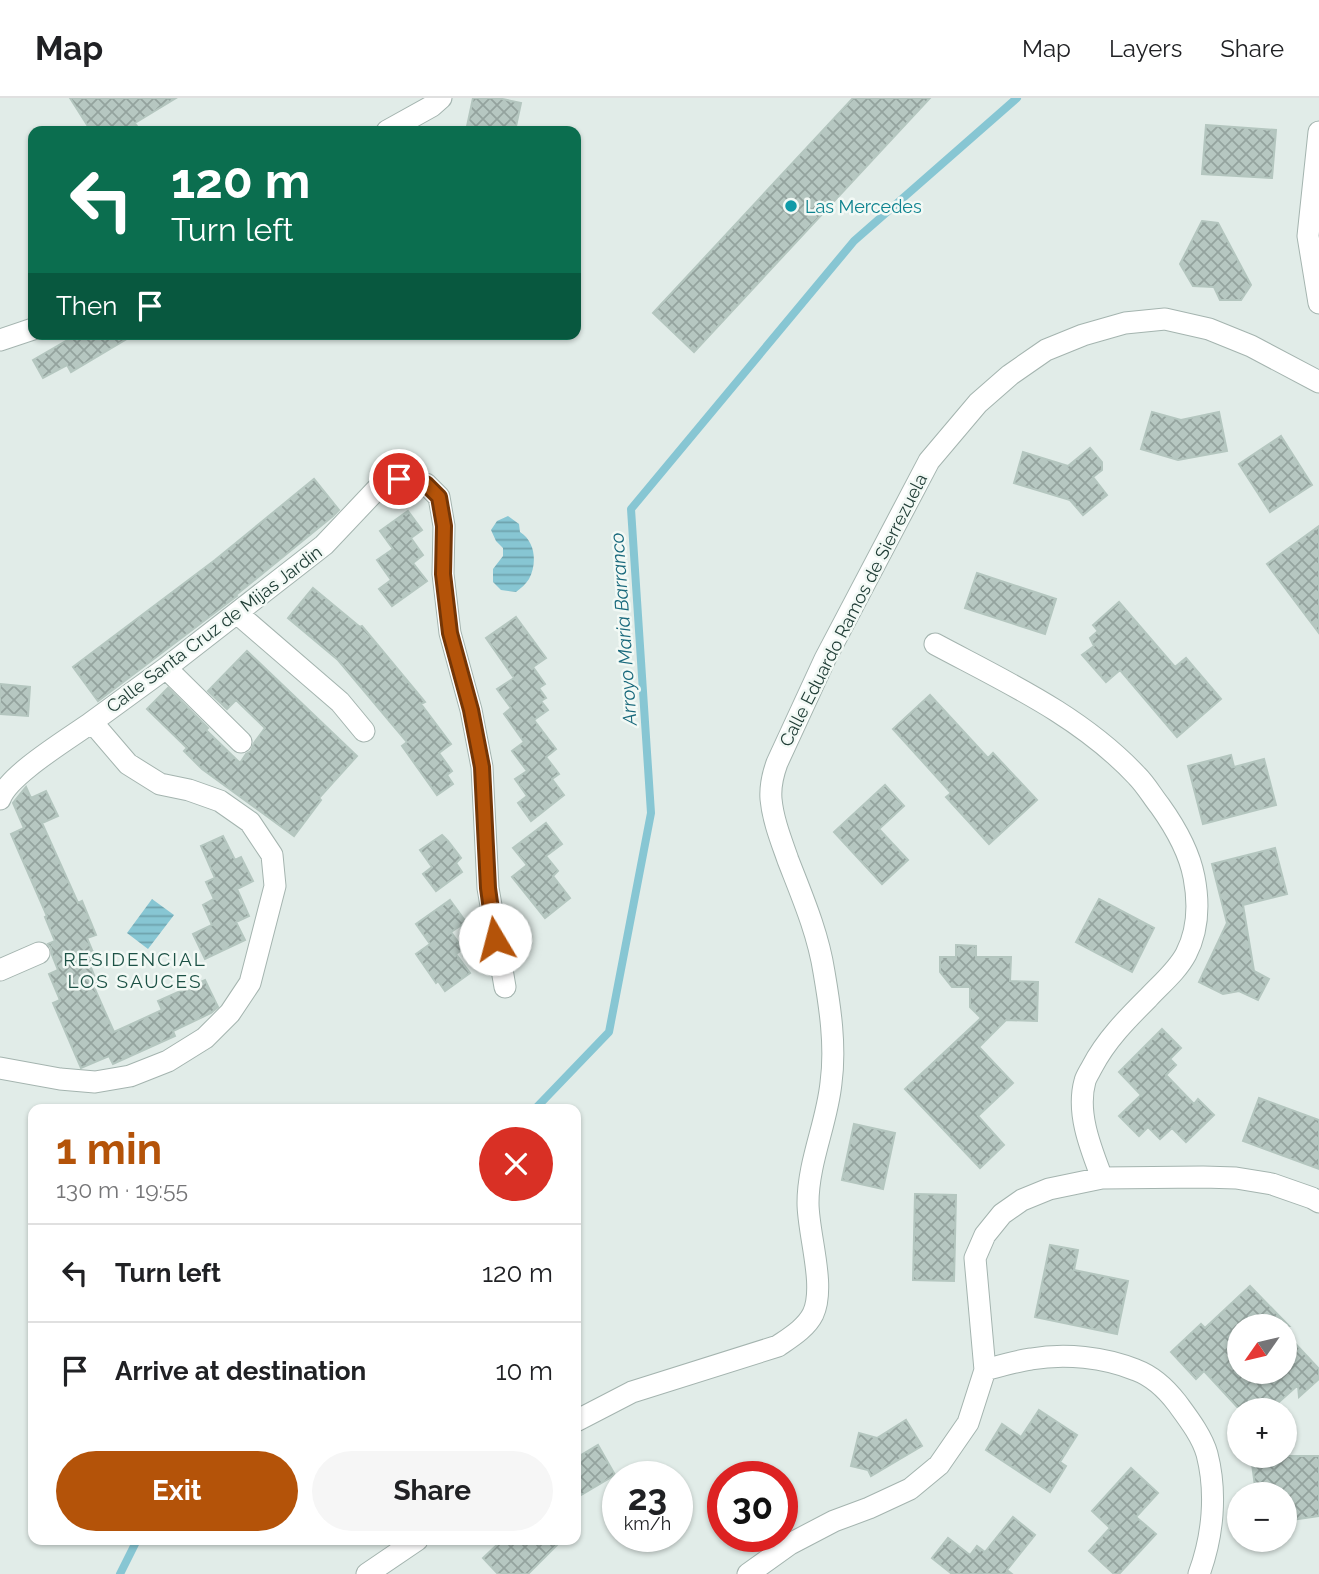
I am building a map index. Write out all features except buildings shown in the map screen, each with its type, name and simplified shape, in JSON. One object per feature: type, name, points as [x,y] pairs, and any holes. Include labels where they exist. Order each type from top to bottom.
[{"type":"street","points":[[396,126],[441,98]]},
{"type":"street","points":[[1319,132],[1308,236],[1319,303]]},
{"type":"street","name":"Calle Eduardo Ramos de Sierrezuela","points":[[581,1418],[632,1392],[778,1346],[797,1333],[813,1314],[818,1291],[808,1204],[810,1176],[831,1083],[831,1033],[824,968],[814,931],[776,826],[771,797],[772,778],[825,659],[929,461],[978,403],[1010,375],[1046,350],[1083,335],[1125,323],[1165,319],[1209,329],[1251,346],[1319,382]]},
{"type":"street","points":[[0,340],[28,331]]},
{"type":"street","name":"Calle Santa Cruz de Mijas Jardin","points":[[0,799],[1,794],[22,773],[238,614],[324,545],[377,489],[399,479],[426,484],[439,497],[444,526],[443,574],[450,633],[471,710],[482,767],[488,888],[505,987]]},
{"type":"street","points":[[238,614],[340,702],[364,731]]},
{"type":"street","points":[[935,644],[1052,707],[1113,753],[1139,778],[1165,813],[1182,841],[1192,868],[1198,900],[1196,928],[1186,954],[1172,973],[1116,1031],[1098,1055],[1085,1081],[1082,1110],[1089,1145],[1102,1178]]},
{"type":"street","points":[[166,668],[241,742]]},
{"type":"street","points":[[0,1068],[60,1079],[95,1082],[130,1076],[168,1061],[205,1038],[230,1013],[250,983],[275,886],[272,855],[250,822],[220,801],[189,790],[160,784],[128,764],[92,722]]},
{"type":"street","points":[[0,970],[39,953]]},
{"type":"street","points":[[748,1574],[790,1544],[834,1521],[910,1489],[939,1465],[968,1423],[985,1370],[975,1258],[985,1235],[1002,1214],[1023,1200],[1049,1189],[1102,1178],[1203,1177],[1236,1178],[1272,1184],[1319,1202]]},
{"type":"street","points":[[985,1370],[1031,1359],[1069,1356],[1102,1360],[1139,1370],[1168,1391],[1189,1419],[1206,1451],[1213,1491],[1211,1530],[1199,1574]]},
{"type":"street","points":[[367,1574],[410,1545]]},
{"type":"water","points":[[508,516],[519,524],[520,532],[529,541],[534,554],[529,579],[516,592],[501,590],[493,582],[493,569],[503,556],[503,548],[491,530],[497,521]]},
{"type":"water","points":[[152,899],[174,915],[148,949],[127,933]]},
{"type":"waterway","name":"Arroyo Maria Barranco","points":[[540,1104],[609,1032],[651,813],[631,509],[854,241],[1017,98]]},
{"type":"waterway","name":"Arroyo Maria Barranco","points":[[120,1574],[134,1545]]},
{"type":"place","name":"Las Mercedes","points":[[791,206]]},
{"type":"district","name":"RESIDENCIAL LOS SAUCES","points":[[135,970]]},
{"type":"route","points":[[399,479],[426,484],[439,497],[444,526],[443,574],[450,633],[471,710],[482,767],[488,888],[495,939]]}]
